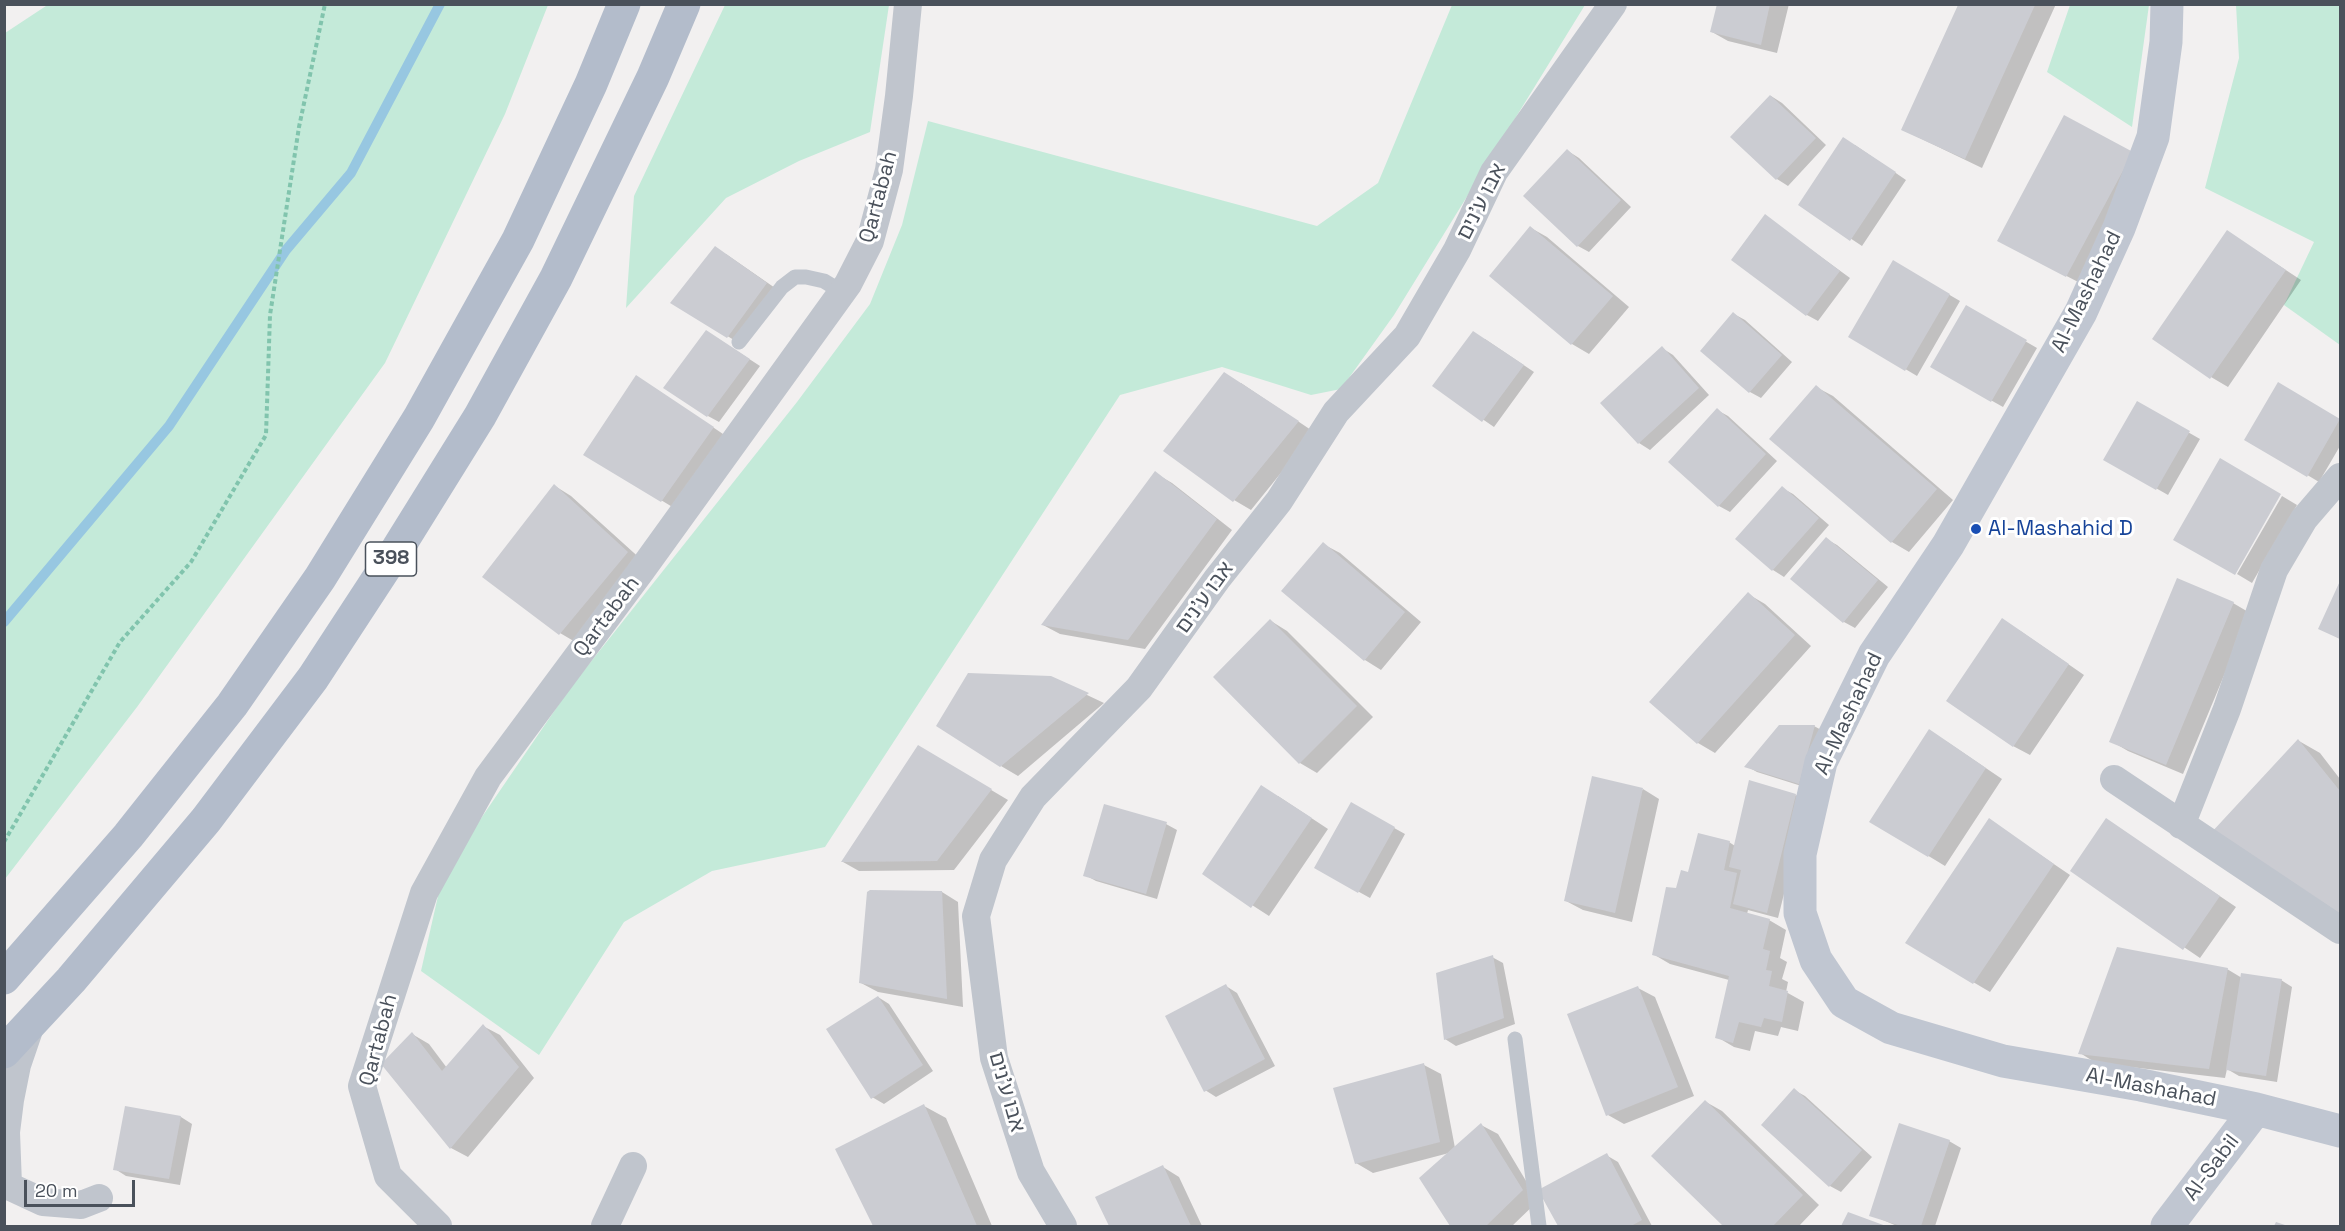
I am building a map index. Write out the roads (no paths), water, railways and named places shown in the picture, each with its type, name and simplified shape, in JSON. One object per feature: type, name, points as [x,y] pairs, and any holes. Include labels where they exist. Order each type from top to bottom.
[{"type":"main road","name":"398","points":[[4,978],[128,836],[232,705],[320,578],[419,418],[518,240],[591,84],[624,4]]},
{"type":"main road","name":"398","points":[[4,1052],[71,980],[206,820],[313,678],[398,548],[480,416],[556,278],[653,77],[684,4]]},
{"type":"street","name":"Qartabah","points":[[438,1227],[388,1176],[362,1086],[424,893],[488,777],[641,571],[842,292],[870,241],[889,171],[908,4]]},
{"type":"street","name":"אבו ע'נים","points":[[1063,1227],[1031,1172],[994,1058],[976,916],[993,860],[1033,796],[1139,688],[1217,579],[1279,501],[1336,412],[1407,336],[1457,250],[1494,172],[1613,4]]},
{"type":"street","name":"Al-Mashahad","points":[[2167,4],[2166,42],[2153,137],[2119,228],[2081,312],[1948,545],[1874,655],[1821,762],[1800,854],[1800,913],[1816,960],[1844,1002],[1891,1028],[2003,1061],[2140,1085],[2256,1109],[2340,1131]]},
{"type":"street","points":[[2181,825],[2227,709],[2274,570],[2304,519],[2340,477]]},
{"type":"street","points":[[2114,778],[2340,930]]},
{"type":"street","points":[[31,1024],[17,1065],[10,1100],[6,1132],[6,1185],[43,1202],[81,1205],[99,1198]]},
{"type":"street","name":"Al-Sabil","points":[[2167,1227],[2256,1109]]},
{"type":"street","points":[[605,1227],[633,1166]]},
{"type":"lane","points":[[739,342],[782,287],[795,277],[824,281],[842,292]]},
{"type":"lane","points":[[1515,1039],[1539,1227]]},
{"type":"waterway","points":[[4,622],[169,426],[286,250],[351,173],[440,4]]},
{"type":"place","name":"Al-Mashahid D","points":[[1976,529]]}]
